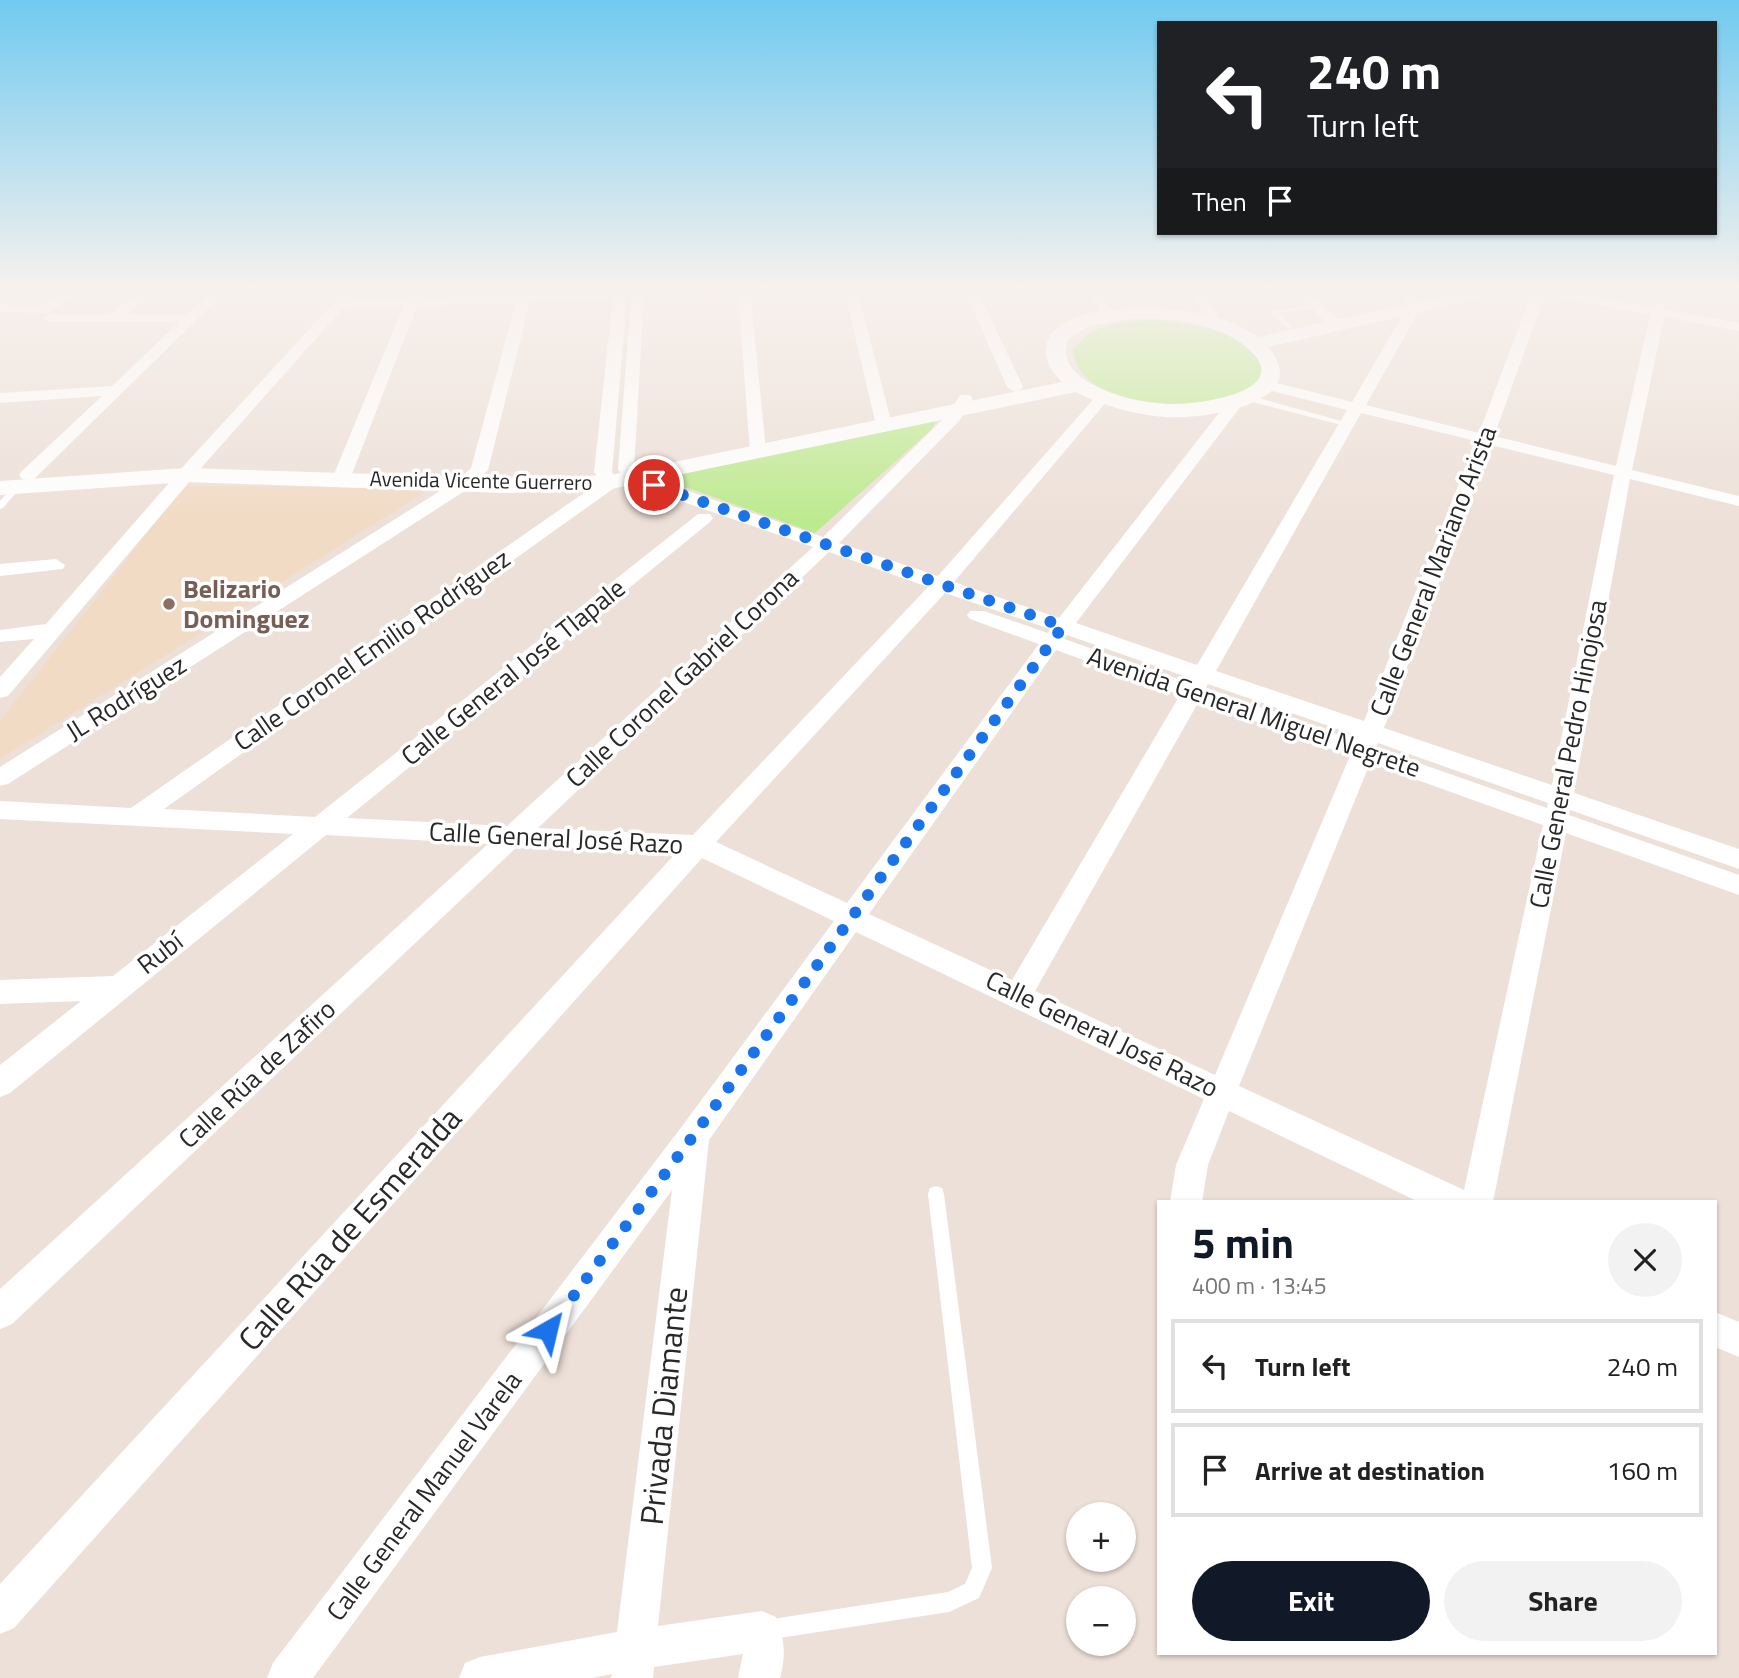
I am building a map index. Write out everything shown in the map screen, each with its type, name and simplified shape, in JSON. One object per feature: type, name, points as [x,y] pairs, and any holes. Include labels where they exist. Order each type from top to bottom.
[{"type":"main road","points":[[1060,367],[1072,380],[1103,397],[1156,409],[1185,411],[1242,401],[1265,385],[1270,367]]},
{"type":"main road","name":"Avenida Vicente Guerrero","points":[[962,403],[1015,387],[1072,380]]},
{"type":"main road","name":"Avenida Vicente Guerrero","points":[[11,482],[191,469],[472,476],[570,484],[1072,380]]},
{"type":"street","points":[[11,482],[138,367]]},
{"type":"street","points":[[0,691],[282,367]]},
{"type":"street","points":[[343,473],[385,367]]},
{"type":"street","points":[[472,476],[503,367]]},
{"type":"street","points":[[618,475],[620,367]]},
{"type":"street","points":[[618,475],[630,367]]},
{"type":"street","points":[[750,367],[757,446]]},
{"type":"street","points":[[869,367],[883,420]]},
{"type":"street","points":[[1006,367],[1015,387]]},
{"type":"street","points":[[1019,994],[1353,416],[1376,367]]},
{"type":"street","name":"Calle General Mariano Arista","points":[[1186,1200],[1192,1165],[1367,741],[1510,367]]},
{"type":"street","name":"Calle General Pedro Hinojosa","points":[[1477,1200],[1559,808],[1623,472],[1646,367]]},
{"type":"street","points":[[1265,385],[1353,416],[1485,439],[1739,501]]},
{"type":"street","points":[[0,398],[114,390]]},
{"type":"street","name":"Calle Rúa de Esmeralda","points":[[0,1614],[699,845],[935,592],[1103,397]]},
{"type":"street","name":"Calle General Manuel Varela","points":[[288,1678],[694,1135],[1057,634],[1242,401]]},
{"type":"street","name":"Calle Coronel Gabriel Corona","points":[[513,836],[819,551],[962,403]]},
{"type":"street","name":"Avenida General Miguel Negrete","points":[[618,475],[704,518],[819,551]]},
{"type":"street","name":"Avenida General Miguel Negrete","points":[[618,475],[819,551],[1559,808],[1739,859]]},
{"type":"street","name":"Calle Coronel Emilio Rodríguez","points":[[134,818],[618,475]]},
{"type":"street","name":"JL Rodríguez","points":[[0,778],[472,476]]},
{"type":"street","name":"Calle General José Tlapale","points":[[322,827],[704,518]]},
{"type":"street","points":[[0,570],[56,565]]},
{"type":"street","points":[[0,636],[52,630]]},
{"type":"street","name":"Avenida General Miguel Negrete","points":[[1559,808],[1739,885]]},
{"type":"street","name":"Calle General José Razo","points":[[0,810],[699,845],[1019,994],[1448,1200]]},
{"type":"street","name":"Rubí","points":[[0,1083],[115,988],[322,827]]},
{"type":"street","name":"Calle Rúa de Zafiro","points":[[0,1311],[513,836]]},
{"type":"street","points":[[0,992],[115,988]]},
{"type":"street","name":"Privada Diamante","points":[[635,1664],[694,1135]]},
{"type":"street","points":[[1717,1330],[1739,1340]]},
{"type":"street","points":[[480,1678],[635,1664],[762,1631],[764,1661],[759,1678]]},
{"type":"lane","points":[[1242,401],[1353,416]]},
{"type":"lane","points":[[0,506],[11,482]]},
{"type":"lane","points":[[762,1631],[949,1602],[972,1591],[982,1568],[936,1194]]},
{"type":"shaded area","name":"Belizario Dominguez","points":[[184,486],[433,487],[0,759],[0,721]]},
{"type":"green space","points":[[1078,367],[1262,367],[1263,370],[1261,380],[1249,394],[1199,407],[1143,403],[1123,398],[1090,380]]},
{"type":"green space","points":[[938,417],[932,429],[815,533],[660,478]]},
{"type":"place","name":"Belizario Dominguez","points":[[169,604]]},
{"type":"route","points":[[548,1330],[694,1135],[1063,626],[654,485]]}]
